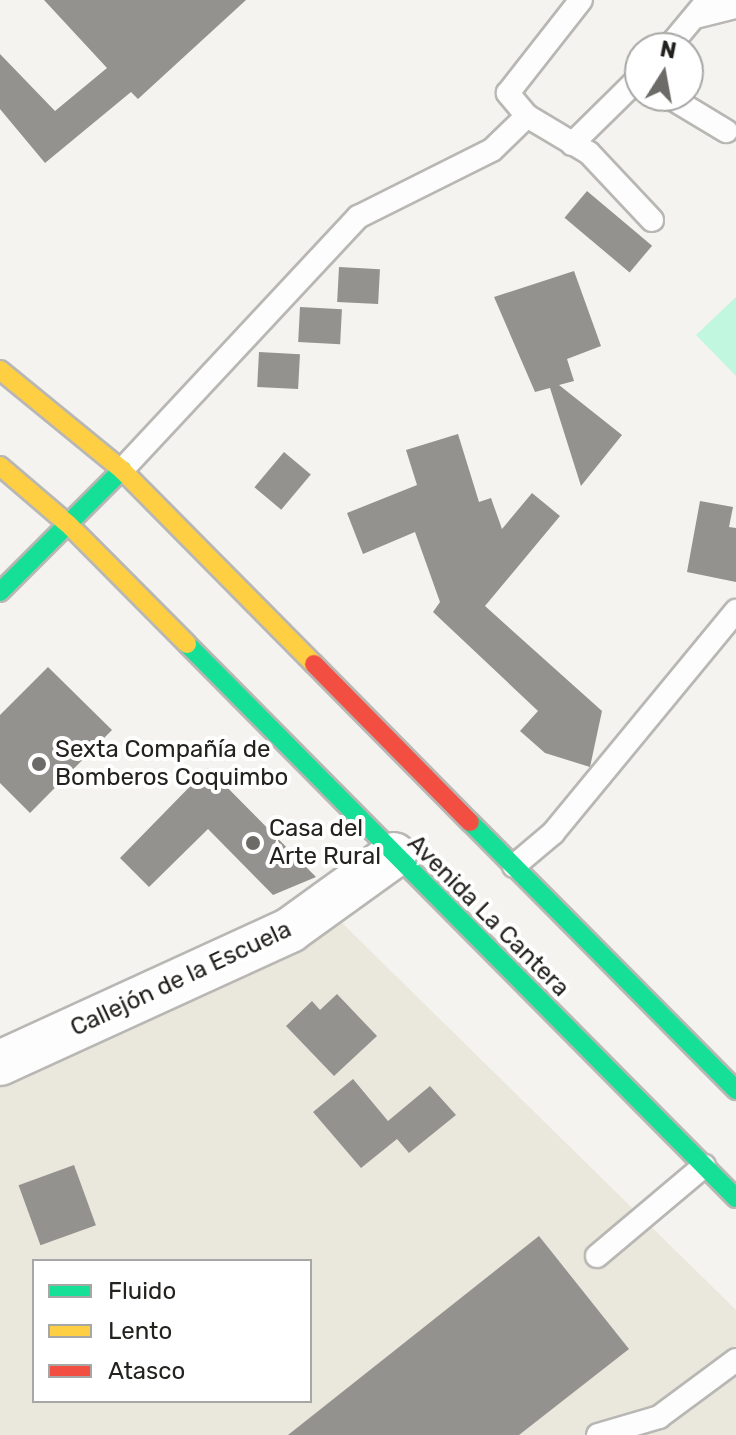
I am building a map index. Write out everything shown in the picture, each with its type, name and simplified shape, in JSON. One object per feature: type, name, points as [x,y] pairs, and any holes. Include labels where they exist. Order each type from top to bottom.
[{"type":"main road","points":[[0,370],[122,470],[736,1090]]},
{"type":"main road","name":"Avenida La Cantera","points":[[0,466],[68,524],[736,1198]]},
{"type":"main road","points":[[0,592],[122,470]]},
{"type":"street","name":"Callejón de la Escuela","points":[[0,1063],[290,930],[394,855]]},
{"type":"lane","points":[[581,0],[508,93],[527,116],[589,153],[652,220]]},
{"type":"lane","points":[[682,32],[704,8],[736,7]]},
{"type":"lane","points":[[572,144],[624,93]]},
{"type":"lane","points":[[695,112],[726,131]]},
{"type":"lane","points":[[122,470],[358,217],[492,150],[527,116]]},
{"type":"lane","points":[[514,866],[553,833],[736,611]]},
{"type":"lane","points":[[597,1256],[704,1166]]},
{"type":"lane","points":[[598,1435],[659,1417],[736,1360]]},
{"type":"shaded area","points":[[341,922],[736,1310],[736,1435],[0,1435],[0,1084]]},
{"type":"green space","points":[[736,297],[736,376],[696,335]]},
{"type":"building","points":[[44,0],[246,0],[138,99],[131,92],[45,163],[0,109],[0,54],[55,111],[107,68]]},
{"type":"building","points":[[587,191],[652,246],[630,272],[565,218]]},
{"type":"building","points":[[339,267],[380,269],[378,304],[337,302]]},
{"type":"building","points":[[574,271],[601,346],[567,359],[574,381],[559,385],[622,435],[581,486],[550,388],[535,392],[494,297]]},
{"type":"building","points":[[300,307],[342,309],[340,344],[298,342]]},
{"type":"building","points":[[259,352],[300,354],[298,389],[257,387]]},
{"type":"building","points":[[458,434],[479,502],[491,498],[502,529],[532,493],[560,516],[485,606],[602,711],[590,767],[545,753],[520,731],[538,711],[433,612],[440,602],[415,532],[363,554],[347,513],[417,485],[406,450]]},
{"type":"building","points":[[284,452],[311,474],[281,510],[254,487]]},
{"type":"building","points":[[700,501],[733,507],[729,527],[736,528],[736,582],[687,572]]},
{"type":"building","name":"Sexta Compañía de Bomberos Coquimbo","points":[[48,667],[112,730],[30,813],[0,783],[0,715]]},
{"type":"building","name":"Casa del Arte Rural","points":[[208,768],[316,877],[273,895],[208,829],[149,887],[120,858]]},
{"type":"building","points":[[337,994],[377,1036],[334,1076],[286,1026],[312,1001],[320,1010]]},
{"type":"building","points":[[353,1079],[388,1121],[430,1086],[456,1115],[409,1153],[397,1139],[361,1168],[313,1112]]},
{"type":"building","points":[[74,1165],[96,1225],[40,1245],[19,1185]]},
{"type":"building","points":[[539,1236],[629,1349],[519,1435],[288,1435]]},
{"type":"traffic: fast","points":[[0,592],[122,470]]},
{"type":"traffic: fast","points":[[187,644],[736,1198]]},
{"type":"traffic: fast","points":[[470,822],[736,1090]]},
{"type":"traffic: slow","points":[[0,370],[122,470],[314,664]]},
{"type":"traffic: slow","points":[[0,466],[68,524],[187,644]]},
{"type":"traffic: jam","points":[[314,664],[470,822]]},
{"type":"place","name":"Sexta Compañía de Bomberos Coquimbo","points":[[39,764]]},
{"type":"place","name":"Casa del Arte Rural","points":[[253,843]]}]
